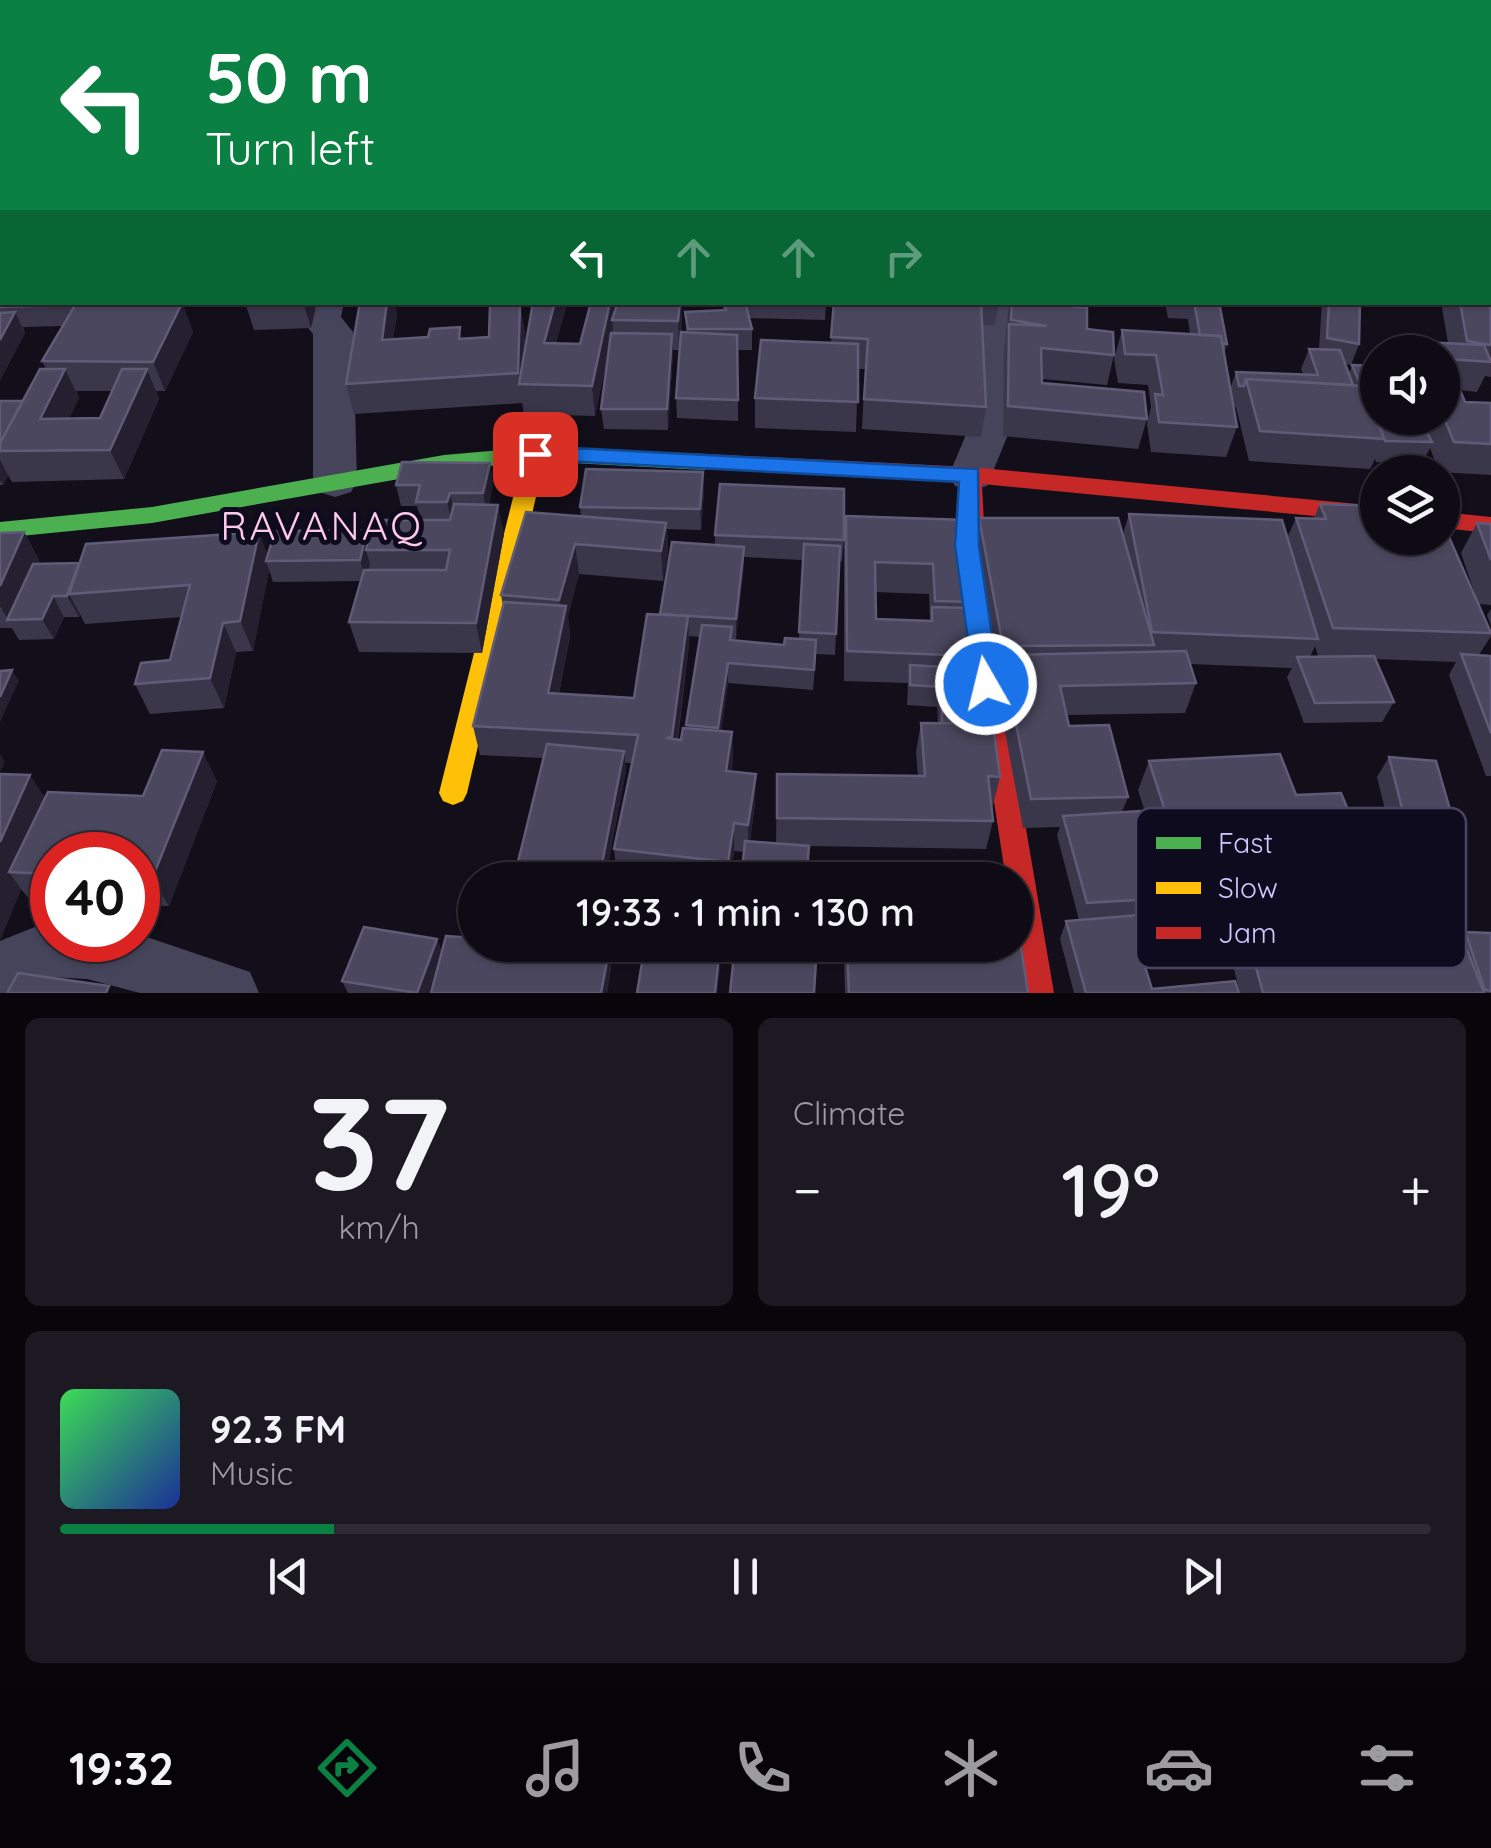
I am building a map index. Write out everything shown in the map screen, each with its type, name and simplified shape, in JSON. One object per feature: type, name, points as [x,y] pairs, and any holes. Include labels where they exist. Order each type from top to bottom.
[{"type":"main road","points":[[454,793],[535,454]]},
{"type":"main road","points":[[0,530],[152,515],[335,481],[535,454],[970,475],[1360,512]]},
{"type":"main road","points":[[970,475],[967,546],[991,718],[1033,921],[1038,993]]},
{"type":"main road","points":[[1460,522],[1491,525]]},
{"type":"street","points":[[324,305],[321,319],[333,332],[335,481]]},
{"type":"street","points":[[970,475],[986,437],[999,305]]},
{"type":"street","points":[[0,987],[12,967],[42,950],[73,947],[228,993]]},
{"type":"building","points":[[0,305],[74,305],[0,307]]},
{"type":"building","points":[[75,305],[181,305],[153,362],[42,361]]},
{"type":"building","points":[[359,305],[387,305],[382,340],[428,337],[430,329],[460,327],[459,339],[489,337],[490,306],[520,305],[518,373],[346,384]]},
{"type":"building","points":[[532,305],[554,305],[544,343],[580,344],[590,305],[609,305],[592,386],[519,384]]},
{"type":"building","points":[[617,305],[680,305],[678,321],[612,320]]},
{"type":"building","points":[[725,305],[746,305],[752,329],[688,329],[685,312],[726,310]]},
{"type":"building","points":[[834,305],[981,305],[986,407],[864,399],[868,339],[831,337]]},
{"type":"building","points":[[1012,305],[1087,308],[1087,329],[1113,332],[1114,355],[1041,348],[1042,383],[1144,392],[1147,419],[1008,406],[1009,324],[1047,326],[1011,320]]},
{"type":"building","points":[[1195,305],[1220,305],[1227,344],[1222,343],[1221,336],[1200,335]]},
{"type":"building","points":[[1329,305],[1360,305],[1359,344],[1327,338]]},
{"type":"building","points":[[1461,305],[1490,305],[1491,345],[1467,341]]},
{"type":"building","points":[[15,312],[0,340],[0,313]]},
{"type":"building","points":[[1122,330],[1221,336],[1237,427],[1159,422],[1155,394],[1163,395],[1156,355],[1125,354]]},
{"type":"building","points":[[681,332],[737,335],[738,400],[676,398]]},
{"type":"building","points":[[611,333],[672,334],[667,409],[601,409]]},
{"type":"building","points":[[761,340],[858,344],[858,402],[755,398]]},
{"type":"building","points":[[1460,344],[1484,345],[1491,362],[1460,360]]},
{"type":"building","points":[[1309,349],[1340,350],[1353,385],[1246,379],[1244,386],[1239,386],[1236,372],[1318,375]]},
{"type":"building","points":[[1352,365],[1360,365],[1360,384]]},
{"type":"building","points":[[40,369],[65,369],[40,419],[100,418],[122,369],[147,369],[110,450],[0,451],[0,443]]},
{"type":"building","points":[[1246,379],[1360,386],[1360,435],[1383,435],[1384,439],[1260,431]]},
{"type":"building","points":[[1460,390],[1465,402],[1491,403],[1491,444],[1454,442],[1451,435],[1460,435]]},
{"type":"building","points":[[0,401],[23,401],[0,443]]},
{"type":"building","points":[[1383,435],[1428,435],[1432,442],[1385,441]]},
{"type":"building","points":[[402,462],[490,463],[483,493],[450,493],[447,502],[416,502],[420,485],[396,485]]},
{"type":"building","points":[[586,469],[703,472],[700,509],[580,507]]},
{"type":"building","points":[[720,484],[844,489],[844,540],[715,535]]},
{"type":"building","points":[[454,504],[498,505],[476,623],[349,622],[364,570],[446,570],[450,550],[366,550],[374,520],[450,520]]},
{"type":"building","points":[[1320,504],[1360,505],[1360,555],[1457,555],[1491,633],[1333,628],[1296,518],[1326,519]]},
{"type":"building","points":[[526,512],[666,523],[661,551],[575,544],[559,600],[501,595]]},
{"type":"building","points":[[1129,514],[1282,520],[1318,639],[1152,632]]},
{"type":"building","points":[[846,516],[966,520],[974,602],[935,601],[933,564],[875,562],[876,619],[932,621],[932,607],[970,608],[974,656],[847,651]]},
{"type":"building","points":[[979,518],[1118,518],[1154,645],[1003,646]]},
{"type":"building","points":[[1477,523],[1491,524],[1491,560]]},
{"type":"building","points":[[367,530],[360,560],[266,561],[275,531]]},
{"type":"building","points":[[24,532],[0,586],[0,533]]},
{"type":"building","points":[[259,532],[240,621],[223,623],[210,678],[135,684],[141,663],[170,660],[190,585],[69,594],[86,544]]},
{"type":"building","points":[[672,542],[744,547],[736,619],[660,614]]},
{"type":"building","points":[[804,544],[840,546],[836,634],[799,632]]},
{"type":"building","points":[[79,563],[67,596],[53,596],[42,619],[7,620],[33,564]]},
{"type":"building","points":[[504,602],[566,606],[548,693],[634,698],[647,614],[688,616],[672,737],[666,738],[681,740],[683,728],[732,732],[726,771],[756,774],[748,825],[734,823],[728,862],[614,849],[638,735],[473,726]]},
{"type":"building","points":[[702,625],[732,627],[730,640],[784,645],[785,638],[816,640],[814,670],[728,663],[718,728],[686,725]]},
{"type":"building","points":[[1186,651],[1196,683],[1060,686],[1069,726],[1109,725],[1128,797],[1031,799],[1002,655]]},
{"type":"building","points":[[1461,654],[1491,656],[1491,733]]},
{"type":"building","points":[[1374,656],[1394,702],[1315,703],[1297,657]]},
{"type":"building","points":[[910,665],[977,669],[980,724],[942,723],[941,687],[910,685]]},
{"type":"building","points":[[12,670],[0,697],[0,671]]},
{"type":"building","points":[[921,723],[993,724],[1000,777],[988,776],[993,821],[777,818],[777,774],[925,776]]},
{"type":"building","points":[[547,744],[624,751],[602,862],[518,862]]},
{"type":"building","points":[[162,750],[203,752],[160,859],[160,832],[30,832],[30,873],[9,872],[48,792],[143,796]]},
{"type":"building","points":[[1280,754],[1296,795],[1341,793],[1347,808],[1164,808],[1149,761]]},
{"type":"building","points":[[1389,757],[1436,761],[1450,808],[1402,808]]},
{"type":"building","points":[[0,774],[30,775],[0,842]]},
{"type":"building","points":[[1136,811],[1136,900],[1087,903],[1063,816]]},
{"type":"building","points":[[745,841],[809,846],[808,862],[743,862]]},
{"type":"building","points":[[1136,915],[1136,968],[1145,968],[1152,989],[1235,981],[1239,993],[1086,993],[1066,921]]},
{"type":"building","points":[[364,927],[437,939],[417,993],[342,981]]},
{"type":"building","points":[[1466,932],[1491,933],[1491,991],[1485,990]]},
{"type":"building","points":[[446,936],[458,937],[458,962],[607,962],[601,993],[431,993]]},
{"type":"building","points":[[1466,947],[1484,993],[1263,993],[1256,968],[1466,968]]},
{"type":"building","points":[[642,962],[718,962],[715,993],[637,993]]},
{"type":"building","points":[[733,962],[816,962],[814,993],[730,993]]},
{"type":"building","points":[[848,962],[1023,962],[1028,993],[849,993]]},
{"type":"building","points":[[18,973],[109,986],[106,993],[7,993]]},
{"type":"traffic: fast","points":[[0,530],[152,515],[444,463],[535,454],[705,462]]},
{"type":"traffic: slow","points":[[453,793],[535,454]]},
{"type":"traffic: jam","points":[[705,462],[971,475],[1360,512]]},
{"type":"traffic: jam","points":[[971,475],[976,606],[1039,993]]},
{"type":"traffic: jam","points":[[1460,522],[1491,525]]},
{"type":"district","name":"RAVANAQ","points":[[322,525]]},
{"type":"route","points":[[535,454],[970,475],[967,546],[986,684]]}]
